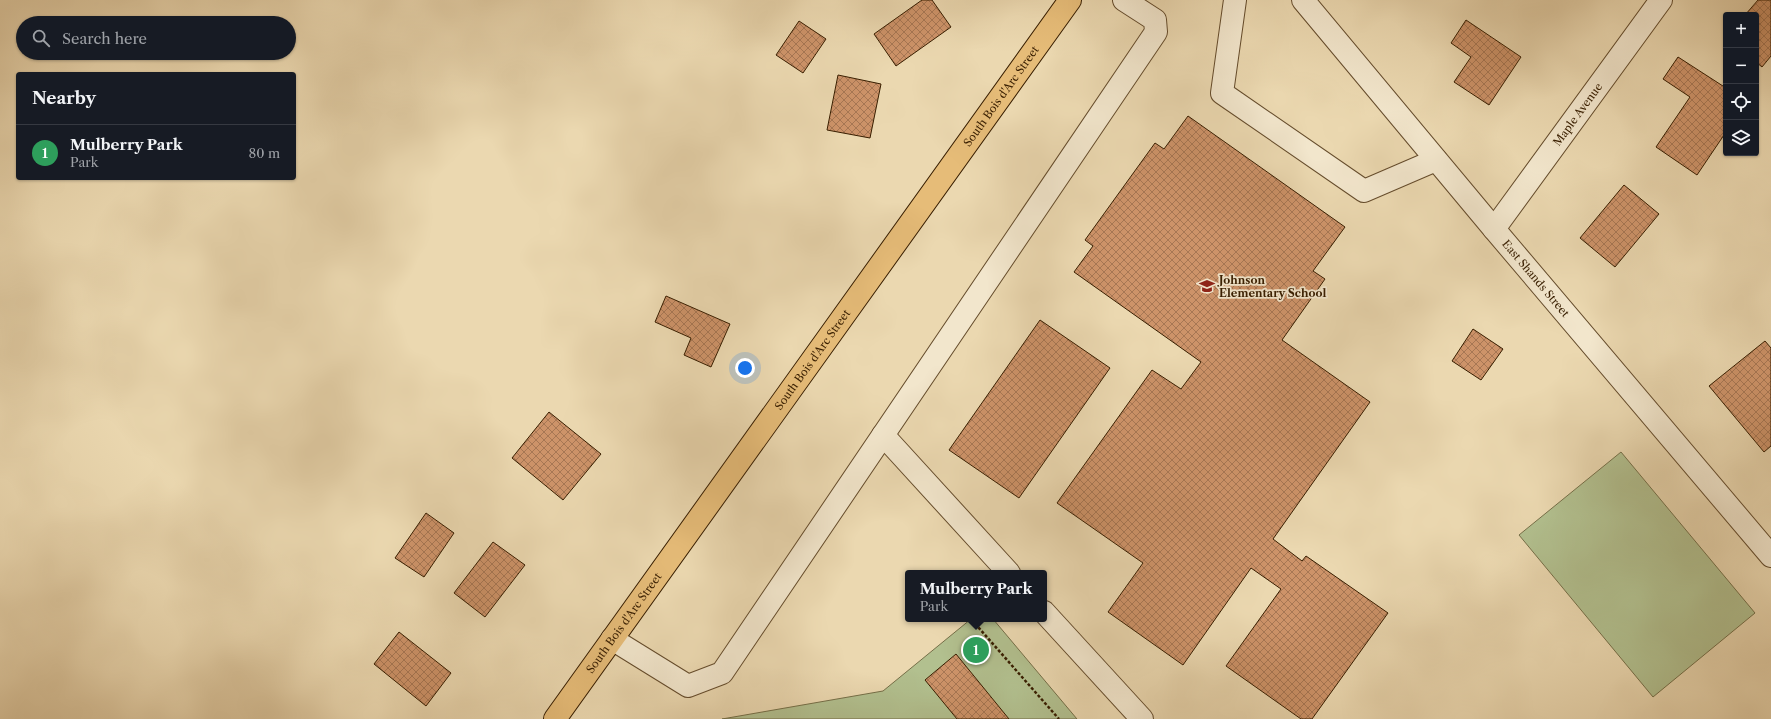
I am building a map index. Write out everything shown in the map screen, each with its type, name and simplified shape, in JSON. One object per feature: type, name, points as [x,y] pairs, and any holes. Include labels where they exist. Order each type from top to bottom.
[{"type":"main road","name":"South Bois d'Arc Street","points":[[555,719],[1070,0]]},
{"type":"street","points":[[612,639],[688,686],[722,673],[1156,32],[1155,20],[1124,0]]},
{"type":"street","points":[[1235,0],[1222,93],[1364,191],[1436,160]]},
{"type":"street","name":"East Shands Street","points":[[1303,0],[1494,229],[1771,556]]},
{"type":"street","name":"Maple Avenue","points":[[1494,229],[1661,0]]},
{"type":"street","points":[[883,435],[1006,570]]},
{"type":"street","points":[[1047,615],[1142,719]]},
{"type":"path","points":[[975,622],[1057,718]]},
{"type":"green space","points":[[1621,452],[1755,613],[1653,697],[1519,535]]},
{"type":"green space","points":[[967,622],[996,622],[1077,719],[722,719],[883,691]]},
{"type":"building","points":[[922,0],[932,0],[951,27],[896,66],[874,34]]},
{"type":"building","points":[[1758,0],[1771,0],[1771,56],[1762,67],[1759,64],[1759,12],[1748,12]]},
{"type":"building","points":[[1466,20],[1521,57],[1489,105],[1454,82],[1471,57],[1451,43]]},
{"type":"building","points":[[799,21],[826,39],[803,73],[776,55]]},
{"type":"building","points":[[1678,57],[1723,86],[1723,136],[1697,175],[1656,147],[1690,97],[1663,79]]},
{"type":"building","points":[[838,75],[881,84],[870,138],[827,130]]},
{"type":"building","points":[[1188,116],[1345,227],[1313,271],[1325,279],[1282,340],[1370,402],[1273,539],[1302,561],[1306,556],[1388,613],[1312,719],[1301,719],[1226,666],[1281,589],[1251,568],[1183,665],[1108,612],[1143,563],[1057,503],[1152,370],[1181,389],[1201,362],[1074,272],[1093,246],[1085,240],[1155,143],[1164,149]]},
{"type":"building","points":[[1624,185],[1659,214],[1615,267],[1580,238]]},
{"type":"building","points":[[666,296],[730,324],[711,367],[684,355],[691,338],[655,322]]},
{"type":"building","points":[[1040,320],[1110,368],[1019,498],[949,450]]},
{"type":"building","points":[[1473,329],[1503,349],[1481,380],[1452,361]]},
{"type":"building","points":[[1765,341],[1771,348],[1771,446],[1764,452],[1709,386]]},
{"type":"building","points":[[549,412],[601,454],[563,500],[512,458]]},
{"type":"building","points":[[426,513],[454,533],[424,577],[395,558]]},
{"type":"building","points":[[493,542],[525,565],[485,617],[454,593]]},
{"type":"building","points":[[399,632],[451,673],[426,706],[374,664]]},
{"type":"building","points":[[956,654],[1009,719],[957,719],[925,680]]},
{"type":"place","name":"Johnson Elementary School","points":[[1207,286]]},
{"type":"place","name":"Mulberry Park","points":[[976,650]]}]
